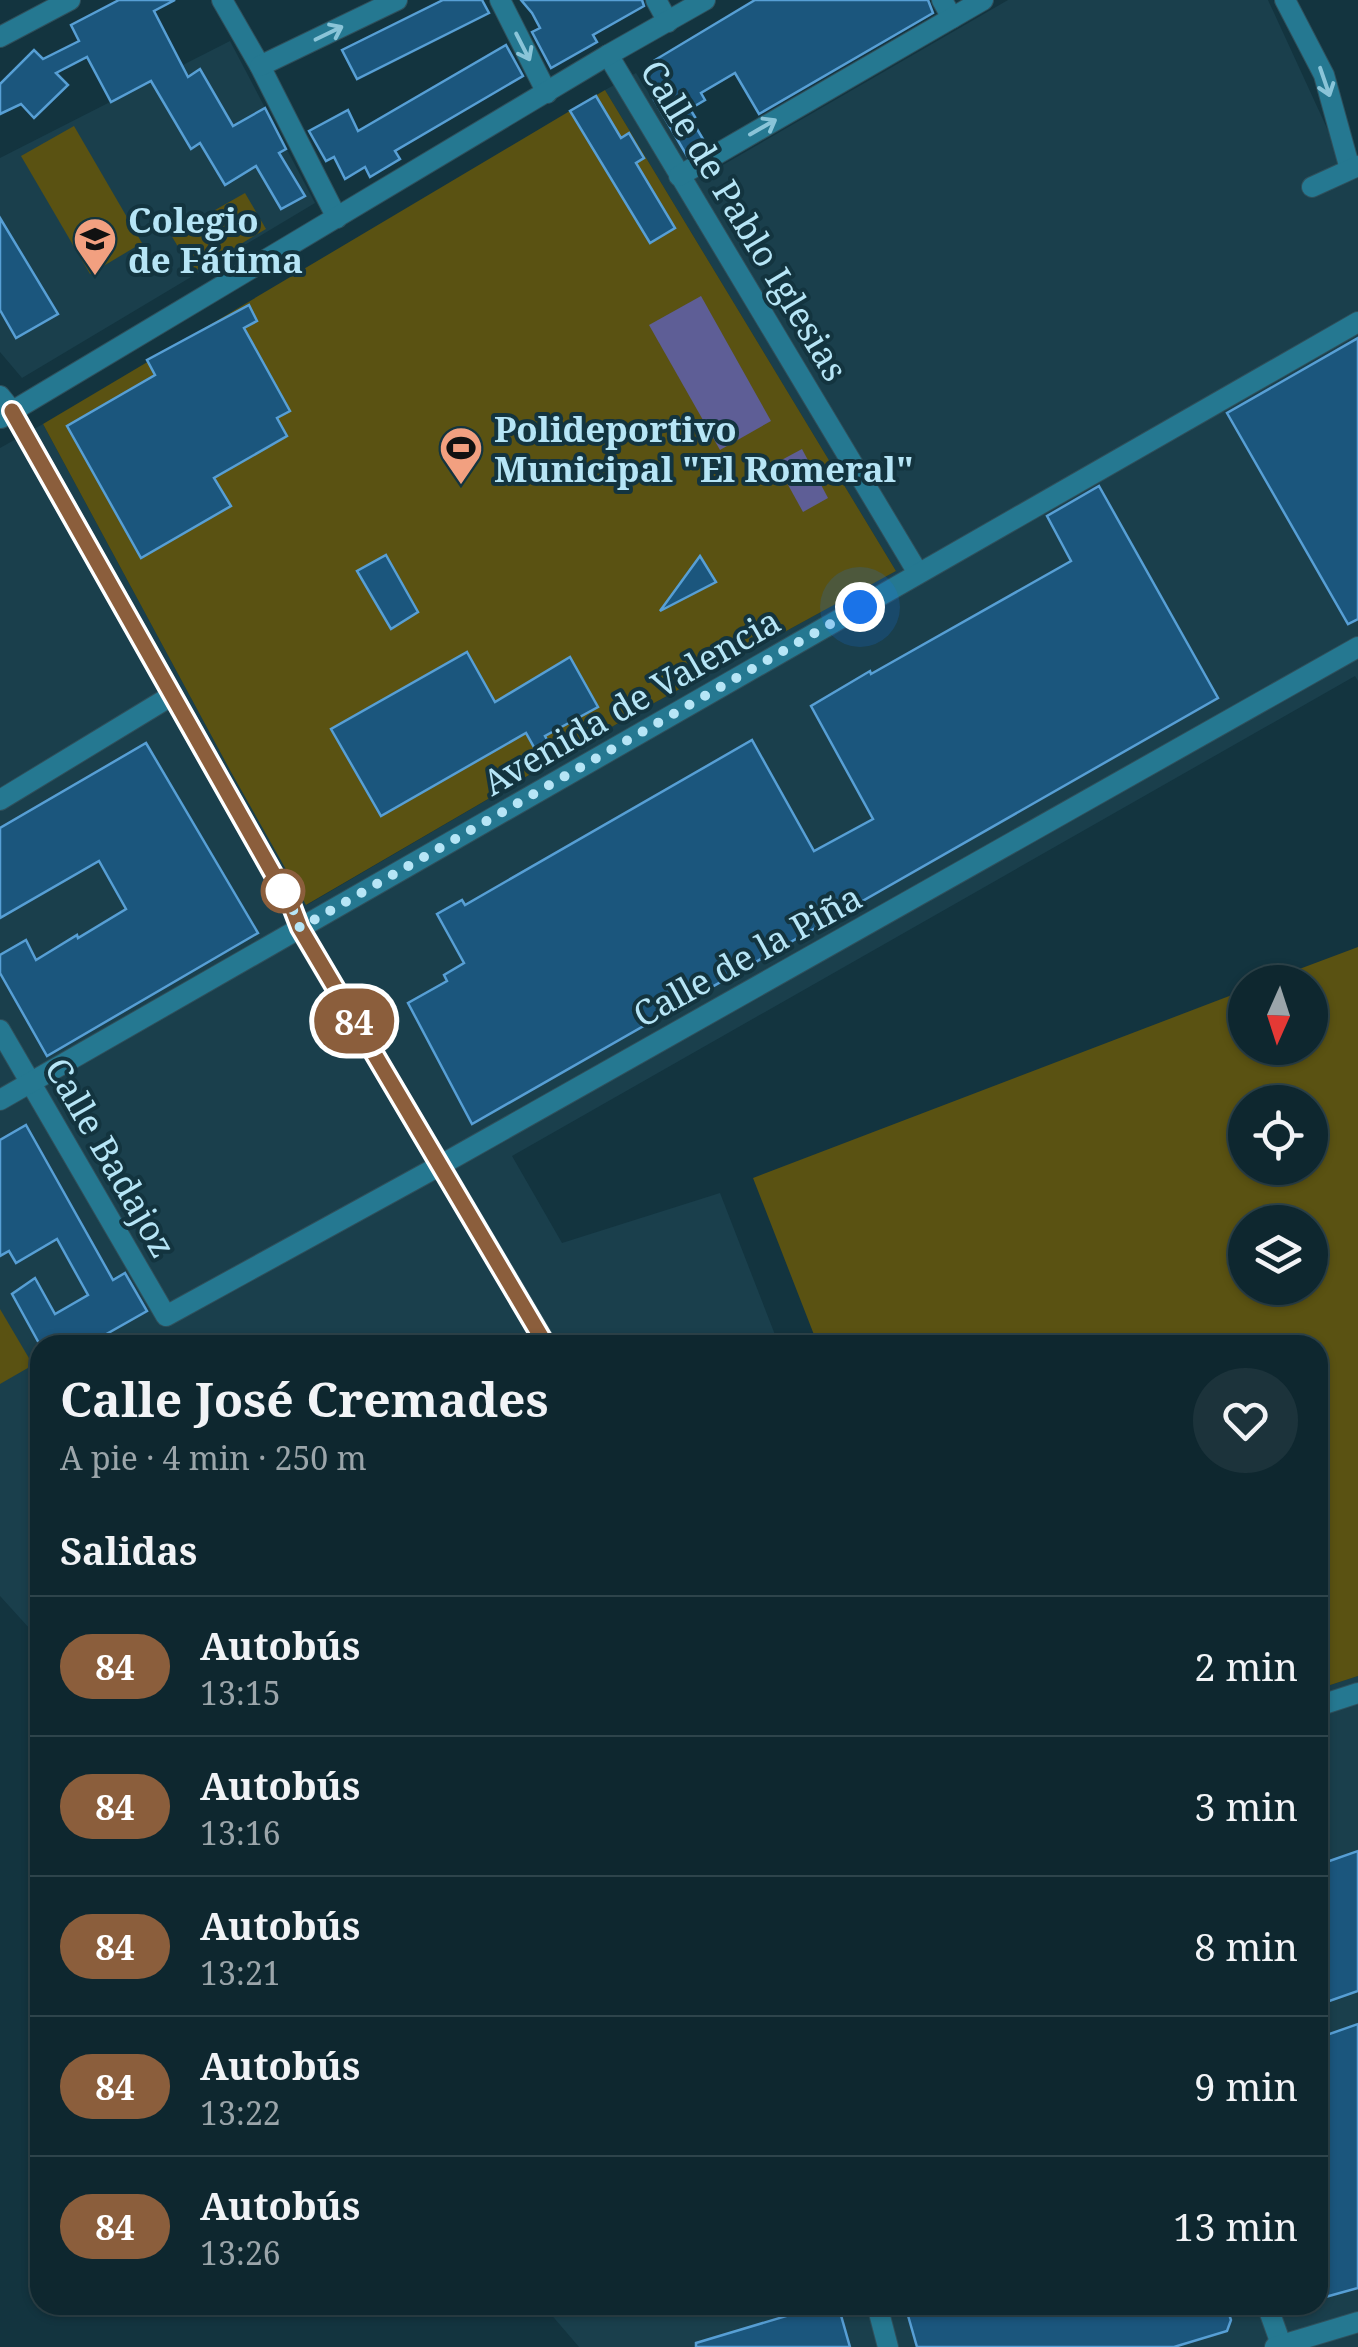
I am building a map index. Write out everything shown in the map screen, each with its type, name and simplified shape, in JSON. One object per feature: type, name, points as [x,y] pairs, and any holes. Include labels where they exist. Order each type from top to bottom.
[{"type":"street","points":[[0,37],[70,0]]},
{"type":"street","points":[[222,0],[337,218]]},
{"type":"street","points":[[260,66],[398,0]]},
{"type":"street","points":[[500,0],[547,93]]},
{"type":"street","points":[[656,0],[668,22]]},
{"type":"street","points":[[540,1335],[300,928],[292,907],[172,696],[4,408],[337,218],[705,0]]},
{"type":"street","points":[[679,176],[947,9],[983,0]]},
{"type":"street","points":[[1285,0],[1324,75],[1354,167],[1312,187]]},
{"type":"street","name":"Calle de Pablo Iglesias","points":[[608,55],[918,573]]},
{"type":"street","name":"Avenida de Valencia","points":[[0,1100],[1358,322]]},
{"type":"street","name":"Calle de la Piña","points":[[166,1316],[1357,651]]},
{"type":"street","points":[[0,800],[172,696]]},
{"type":"street","name":"Calle Badajoz","points":[[0,1030],[166,1316]]},
{"type":"street","points":[[1328,1703],[1358,1693]]},
{"type":"street","points":[[880,2315],[888,2347]]},
{"type":"street","points":[[1270,2315],[1279,2346],[1358,2322]]},
{"type":"shaded area","points":[[1008,0],[1268,0],[1343,163],[1358,157],[1358,681],[1355,676],[512,1156],[562,1243],[720,1193],[775,1335],[30,1335],[30,1629],[0,1596],[0,448],[43,424],[307,905],[634,714],[896,571],[605,90],[636,73],[702,177]]},
{"type":"shaded area","name":"Colegio de Fátima","points":[[230,41],[315,203],[22,378],[0,352],[0,158]]},
{"type":"shaded area","name":"Polideportivo Municipal \"El Romeral\"","points":[[605,90],[896,571],[634,714],[306,905],[43,424]]},
{"type":"shaded area","points":[[74,126],[142,243],[90,274],[21,156]]},
{"type":"shaded area","points":[[245,193],[266,229],[193,272],[171,235]]},
{"type":"shaded area","points":[[1358,947],[1358,1676],[1328,1686],[1328,1335],[814,1335],[753,1178],[1228,996],[1228,1065],[1328,1065],[1328,965],[1310,965]]},
{"type":"shaded area","points":[[0,1309],[30,1360],[30,1367],[0,1384]]},
{"type":"shaded area","points":[[1358,1676],[1358,2347],[579,2347],[552,2315],[1328,2315],[1328,1686]]},
{"type":"water","points":[[701,296],[771,421],[720,450],[649,325]]},
{"type":"water","points":[[802,449],[828,498],[803,512],[776,463]]},
{"type":"building","points":[[119,0],[175,0],[154,11],[188,77],[200,69],[233,126],[265,108],[286,149],[279,153],[305,196],[281,209],[256,166],[225,185],[200,143],[191,149],[151,81],[111,102],[87,57],[56,73],[68,85],[34,118],[21,104],[0,114],[0,84],[34,50],[43,59],[79,41],[71,25]]},
{"type":"building","points":[[443,0],[482,0],[489,13],[357,79],[342,50]]},
{"type":"building","points":[[521,0],[642,0],[644,6],[593,35],[597,42],[551,68],[532,32],[540,28]]},
{"type":"building","points":[[755,0],[928,0],[933,13],[759,114],[735,73],[701,93],[705,100],[690,109],[695,117],[691,119],[706,144],[687,156],[653,98],[657,95],[644,73],[658,64],[655,60]]},
{"type":"building","points":[[506,45],[523,76],[395,151],[400,159],[370,177],[365,167],[345,179],[334,157],[326,161],[309,131],[348,110],[358,131]]},
{"type":"building","points":[[596,96],[621,138],[629,133],[644,158],[636,163],[675,228],[650,243],[570,111]]},
{"type":"building","points":[[0,218],[58,314],[16,338],[0,310]]},
{"type":"building","points":[[249,305],[257,321],[244,328],[290,411],[277,418],[287,436],[214,478],[231,506],[141,558],[67,426],[155,375],[147,360]]},
{"type":"building","points":[[1358,338],[1358,619],[1348,624],[1227,413]]},
{"type":"building","points":[[1099,486],[1218,698],[472,1124],[408,1003],[447,981],[444,975],[464,963],[437,914],[462,900],[465,905],[752,740],[814,851],[873,819],[811,706],[1071,561],[1047,516]]},
{"type":"building","points":[[386,555],[418,612],[391,629],[357,571]]},
{"type":"building","points":[[700,556],[716,582],[660,611]]},
{"type":"building","points":[[467,652],[495,702],[570,657],[598,707],[545,736],[558,760],[545,767],[526,733],[381,816],[331,729]]},
{"type":"building","points":[[146,743],[258,933],[47,1056],[0,973],[0,955],[26,940],[36,960],[126,909],[99,861],[0,918],[0,828]]},
{"type":"building","points":[[26,1125],[113,1280],[125,1273],[147,1311],[105,1335],[35,1335],[12,1294],[35,1278],[55,1314],[88,1295],[57,1239],[16,1263],[9,1251],[0,1256],[0,1140]]},
{"type":"building","points":[[1358,1851],[1358,1991],[1328,2002],[1328,1862]]},
{"type":"building","points":[[1358,2024],[1358,2288],[1328,2296],[1328,2034]]},
{"type":"building","points":[[790,2315],[841,2315],[850,2347],[696,2347],[696,2343]]},
{"type":"building","points":[[908,2315],[1229,2315],[1231,2320],[1227,2331],[1174,2347],[917,2347]]},
{"type":"bus line","name":"84","points":[[12,411],[292,907],[300,928],[540,1335]]},
{"type":"place","name":"Colegio de Fátima","points":[[95,277]]},
{"type":"place","name":"Polideportivo Municipal \"El Romeral\"","points":[[461,486]]},
{"type":"route","points":[[283,891],[275,877],[300,928],[860,607]]}]
